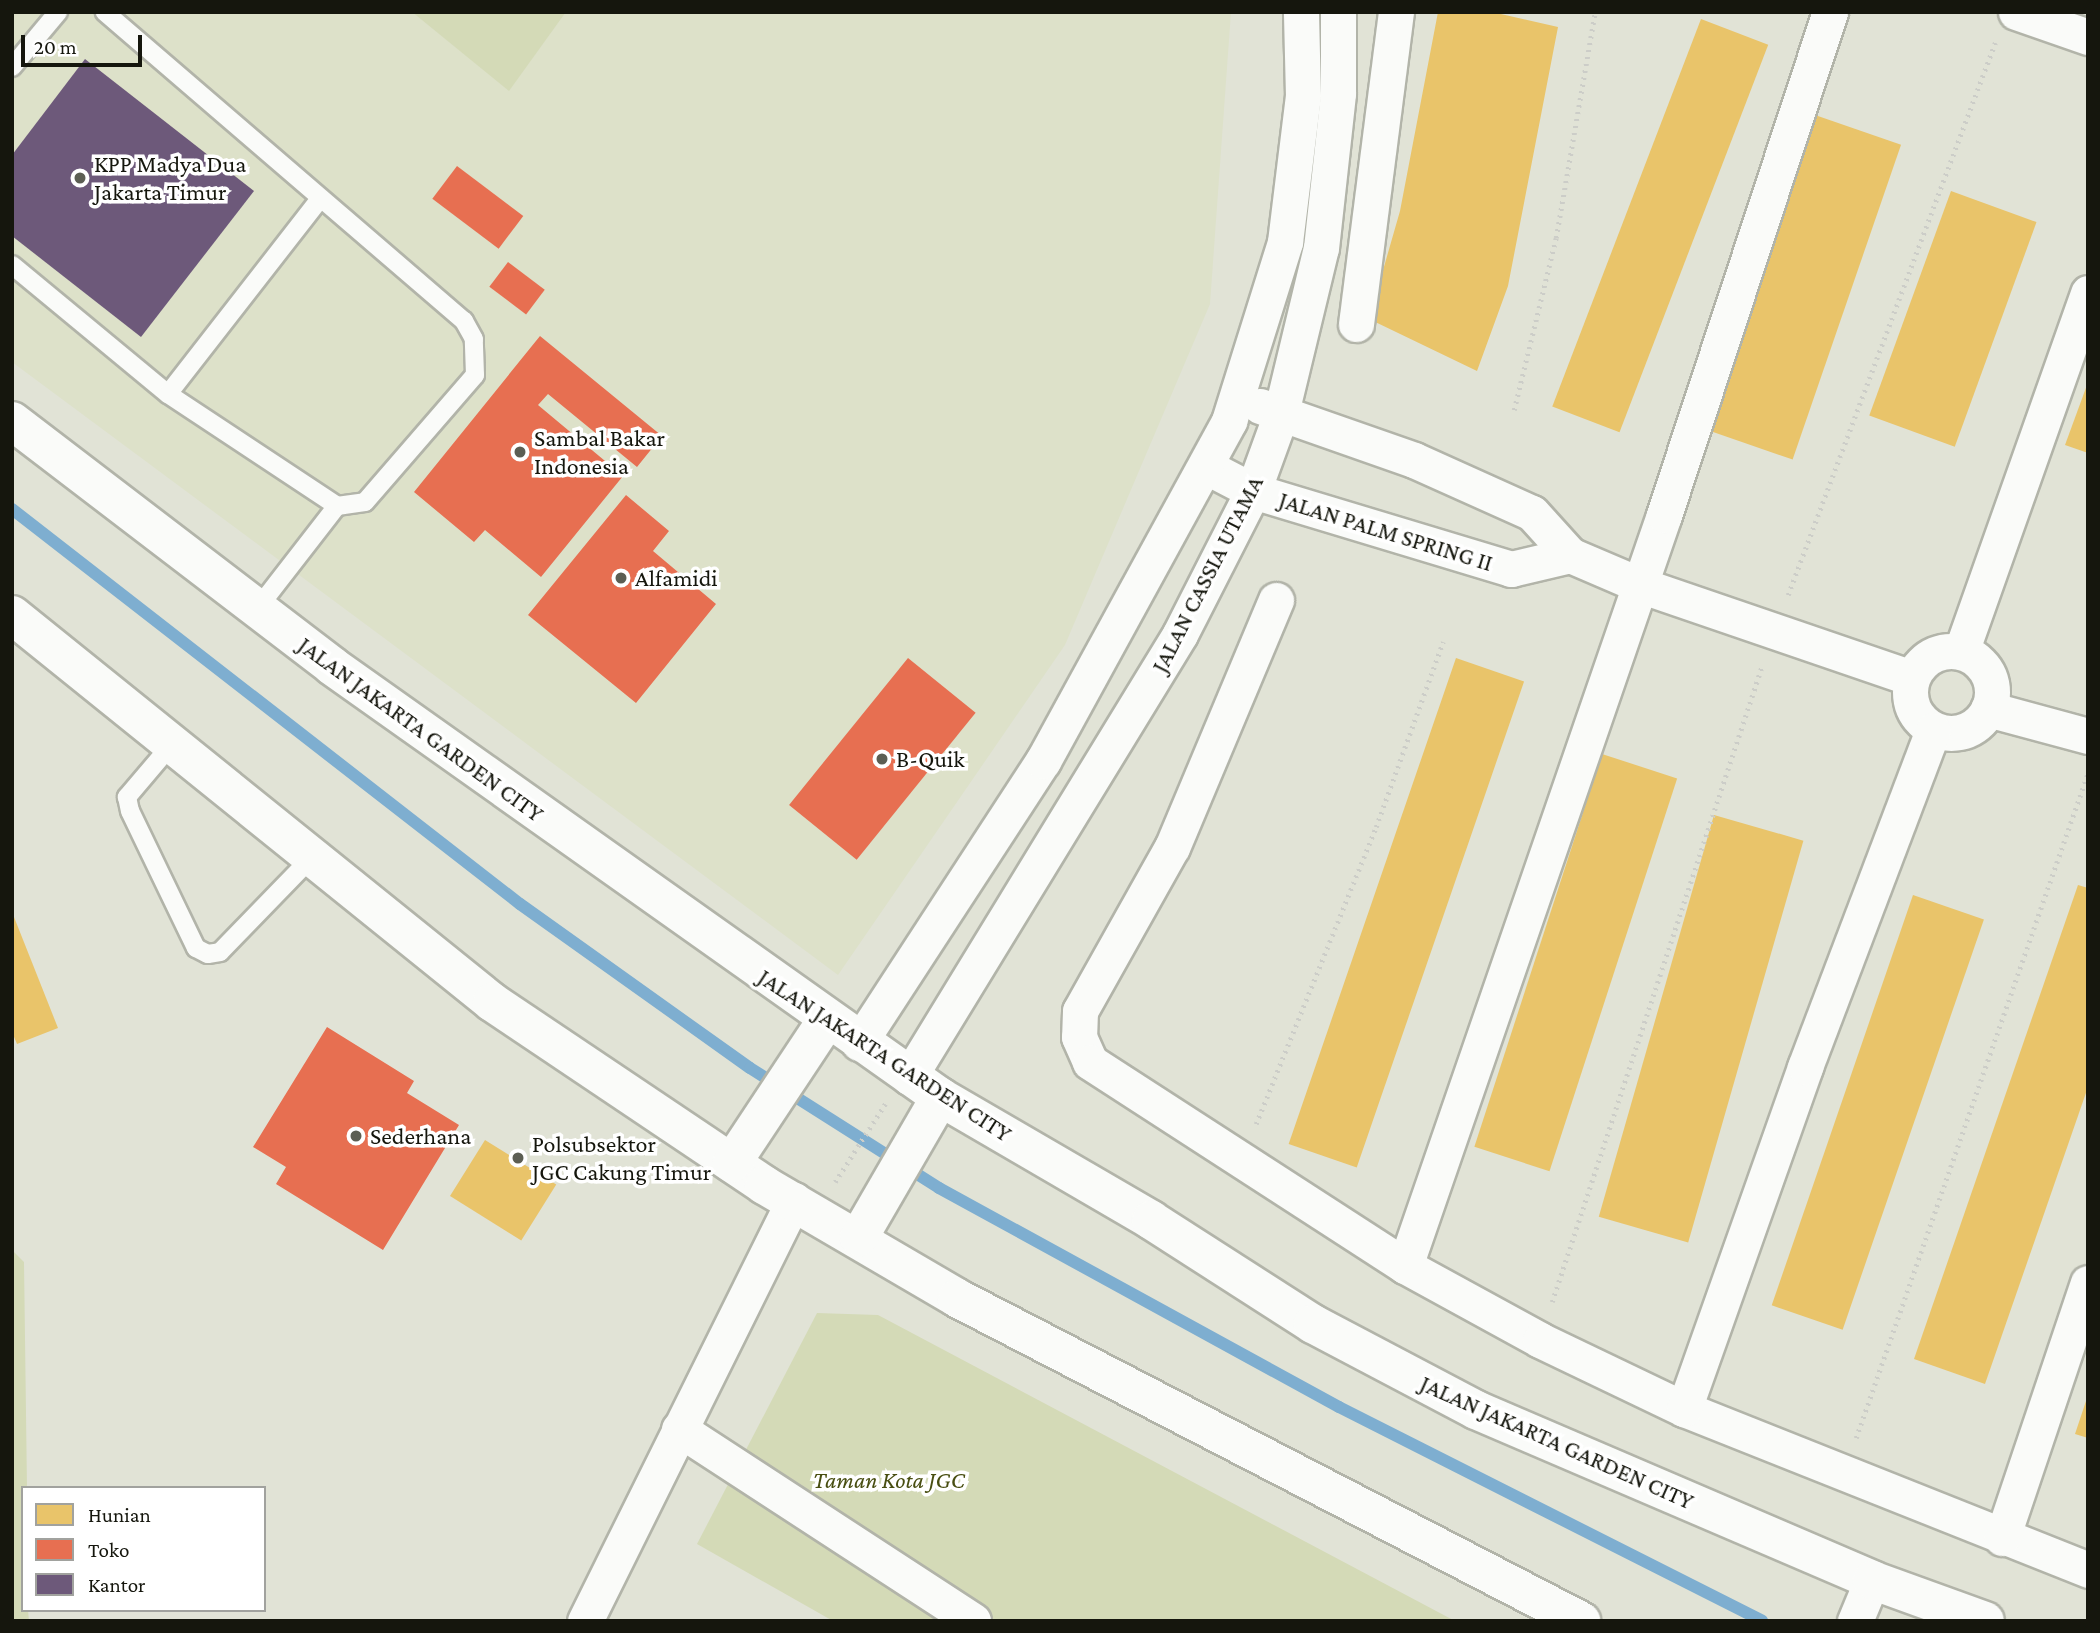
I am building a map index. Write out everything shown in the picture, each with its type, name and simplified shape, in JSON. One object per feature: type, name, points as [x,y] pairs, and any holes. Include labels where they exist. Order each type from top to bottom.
[{"type":"street","name":"JALAN CASSIA UTAMA","points":[[859,1043],[1043,761],[1207,467],[1239,396],[1285,242],[1303,96],[1301,12]]},
{"type":"street","name":"JALAN CASSIA UTAMA","points":[[912,1092],[1180,634],[1253,491],[1280,417],[1321,248],[1338,93],[1338,12]]},
{"type":"street","points":[[1356,324],[1396,12]]},
{"type":"street","points":[[1405,1266],[1640,585],[1830,12]]},
{"type":"street","points":[[2006,25],[2088,37]]},
{"type":"street","points":[[1961,652],[2088,293]]},
{"type":"street","points":[[1239,396],[1280,417],[1414,460],[1532,513],[1570,555],[1640,585],[1773,633],[1912,678]]},
{"type":"street","name":"JALAN JAKARTA GARDEN CITY","points":[[12,421],[257,609],[859,1043],[912,1092],[1151,1220],[1313,1324],[1476,1410],[1872,1580],[1985,1621]]},
{"type":"street","name":"JALAN PALM SPRING II","points":[[1207,467],[1253,491],[1511,569],[1570,555]]},
{"type":"street","points":[[1276,600],[1172,847],[1080,1011],[1078,1022],[1090,1062],[1240,1162],[1405,1266],[1540,1339],[1684,1409],[1843,1475],[2088,1570]]},
{"type":"street","points":[[12,615],[492,1002],[732,1163],[957,1298],[1581,1621]]},
{"type":"street","points":[[1961,652],[1974,659],[1991,681],[1988,709],[1965,731],[1933,730],[1912,708],[1912,678],[1931,655],[1961,652]]},
{"type":"street","points":[[1988,709],[2088,736]]},
{"type":"street","points":[[1684,1409],[1805,1067],[1933,730]]},
{"type":"street","points":[[732,1163],[767,1114],[798,1060],[826,1021]]},
{"type":"street","points":[[859,1237],[916,1140],[912,1092]]},
{"type":"street","points":[[585,1621],[794,1200]]},
{"type":"street","points":[[2002,1538],[2088,1283]]},
{"type":"street","points":[[679,1429],[973,1621]]},
{"type":"street","points":[[1856,1618],[1872,1580]]},
{"type":"lane","points":[[12,67],[58,12]]},
{"type":"lane","points":[[12,265],[168,394],[337,506],[365,502],[475,375],[474,339],[464,321],[319,200],[105,12]]},
{"type":"lane","points":[[168,394],[319,200]]},
{"type":"lane","points":[[257,609],[337,506]]},
{"type":"lane","points":[[172,744],[127,797],[196,948],[208,954],[220,951],[312,857]]},
{"type":"path","points":[[1514,410],[1556,238],[1595,12]]},
{"type":"path","points":[[1540,1339],[1773,633],[2006,25]]},
{"type":"path","points":[[1240,1162],[1376,827],[1443,642]]},
{"type":"path","points":[[1843,1475],[2088,773]]},
{"type":"path","points":[[834,1185],[912,1092]]},
{"type":"shaded area","points":[[12,12],[412,12],[509,90],[566,12],[1231,12],[1210,304],[1065,645],[838,975],[12,362]]},
{"type":"green space","points":[[412,12],[566,12],[509,91]]},
{"type":"green space","points":[[12,1250],[24,1262],[27,1486],[21,1486],[21,1612],[28,1612],[29,1621],[12,1621]]},
{"type":"green space","name":"Taman Kota JGC","points":[[817,1313],[878,1315],[1455,1621],[833,1621],[697,1544]]},
{"type":"building: Hunian","points":[[1438,12],[1492,12],[1558,27],[1508,286],[1477,371],[1369,319],[1400,211]]},
{"type":"building: Hunian","points":[[1701,19],[1768,45],[1619,432],[1552,406]]},
{"type":"building: Hunian","points":[[1815,115],[1901,145],[1793,459],[1707,430]]},
{"type":"building: Hunian","points":[[1951,191],[2037,222],[1955,447],[1869,416]]},
{"type":"building: Hunian","points":[[2088,385],[2088,453],[2065,445]]},
{"type":"building: Hunian","points":[[1456,658],[1524,681],[1357,1167],[1289,1144]]},
{"type":"building: Hunian","points":[[1602,754],[1677,778],[1550,1171],[1474,1147]]},
{"type":"building: Hunian","points":[[1714,815],[1803,841],[1688,1242],[1599,1217]]},
{"type":"building: Hunian","points":[[2078,885],[2088,888],[2088,1087],[1985,1384],[1914,1359]]},
{"type":"building: Hunian","points":[[1913,895],[1984,919],[1843,1330],[1772,1305]]},
{"type":"building: Hunian","points":[[12,912],[58,1028],[17,1044],[12,1032]]},
{"type":"building: Hunian","points":[[485,1140],[556,1185],[521,1240],[450,1196]]},
{"type":"building: Hunian","points":[[2088,1398],[2088,1438],[2075,1434]]},
{"type":"building: Toko","points":[[457,166],[523,216],[499,249],[432,199]]},
{"type":"building: Toko","points":[[508,262],[545,290],[526,314],[489,287]]},
{"type":"building: Toko","name":"Sambal Bakar Indonesia","points":[[540,336],[662,436],[637,467],[548,394],[538,405],[623,476],[541,577],[485,530],[474,542],[414,492]]},
{"type":"building: Toko","name":"Alfamidi","points":[[626,495],[669,531],[653,551],[716,604],[636,703],[528,615]]},
{"type":"building: Toko","name":"B-Quik","points":[[908,658],[976,713],[857,860],[789,805]]},
{"type":"building: Toko","name":"Sederhana","points":[[327,1027],[414,1081],[407,1093],[459,1125],[383,1250],[276,1184],[286,1167],[253,1147]]},
{"type":"building: Kantor","points":[[85,59],[254,191],[141,337],[12,236],[12,155]]},
{"type":"waterway","points":[[12,509],[520,904],[750,1068],[939,1188],[1339,1407],[1762,1621]]},
{"type":"place","name":"KPP Madya Dua Jakarta Timur","points":[[80,178]]},
{"type":"place","name":"Sambal Bakar Indonesia","points":[[520,452]]},
{"type":"place","name":"Alfamidi","points":[[621,578]]},
{"type":"place","name":"B-Quik","points":[[882,759]]},
{"type":"place","name":"Sederhana","points":[[356,1136]]},
{"type":"place","name":"Polsubsektor JGC Cakung Timur","points":[[518,1158]]}]
